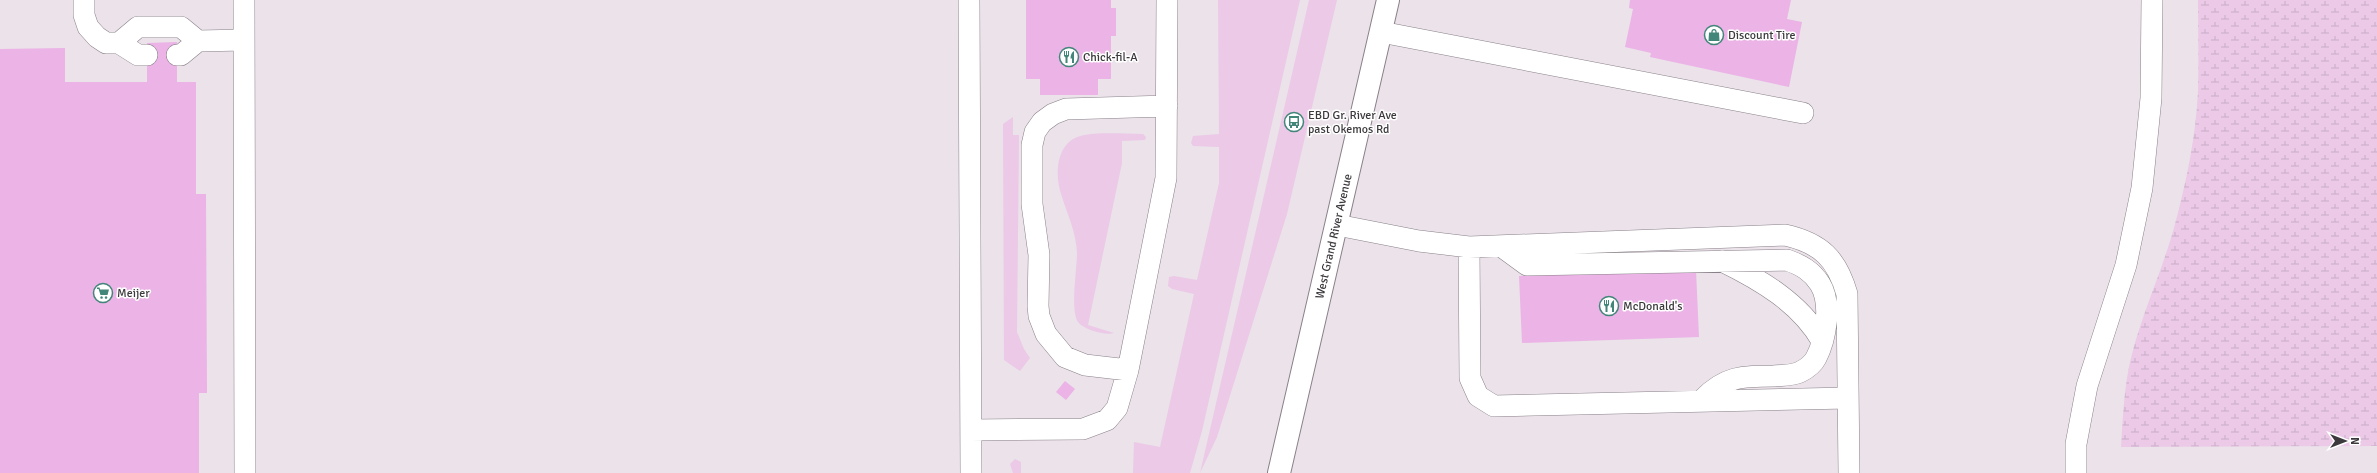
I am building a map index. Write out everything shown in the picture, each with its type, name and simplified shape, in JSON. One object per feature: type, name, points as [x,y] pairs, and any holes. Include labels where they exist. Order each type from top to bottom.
[{"type":"main road","name":"West Grand River Avenue","points":[[1279,473],[1388,0]]},
{"type":"lane","points":[[84,0],[84,15],[88,27],[97,37],[106,42],[119,42],[138,55],[147,55]]},
{"type":"lane","points":[[244,0],[245,473]]},
{"type":"lane","points":[[969,0],[971,473]]},
{"type":"lane","points":[[971,430],[1083,429],[1096,426],[1108,420],[1117,408],[1128,370],[1166,178],[1167,0]]},
{"type":"lane","points":[[2076,473],[2076,444],[2087,386],[2126,265],[2142,188],[2151,98],[2152,0]]},
{"type":"lane","points":[[119,42],[138,27],[181,27],[198,41]]},
{"type":"lane","points":[[1381,32],[1803,113]]},
{"type":"lane","points":[[177,55],[181,55],[198,41],[244,40]]},
{"type":"lane","points":[[1128,370],[1085,365],[1066,357],[1055,347],[1042,325],[1038,306],[1039,255],[1032,204],[1032,145],[1035,132],[1042,122],[1053,114],[1066,109],[1167,106]]},
{"type":"lane","points":[[1337,225],[1419,241],[1469,247],[1785,235],[1812,244],[1835,263],[1843,278],[1847,294],[1849,473]]},
{"type":"lane","points":[[1501,246],[1527,265],[1721,260],[1787,260],[1801,265],[1812,273],[1821,285],[1826,298],[1826,313],[1822,341],[1816,359],[1800,372],[1789,375],[1736,378],[1723,382],[1702,400]]},
{"type":"lane","points":[[1469,247],[1470,378],[1478,396],[1486,402],[1503,407],[1702,400],[1848,398]]},
{"type":"lane","points":[[1721,260],[1764,284],[1796,307],[1814,327],[1822,341]]},
{"type":"green space","points":[[1218,0],[1300,0],[1202,431],[1190,473],[1133,473],[1134,442],[1160,447],[1194,294],[1172,289],[1168,286],[1169,277],[1174,276],[1197,280],[1219,183],[1219,147],[1193,146],[1191,143],[1193,136],[1219,134]]},
{"type":"green space","points":[[1309,0],[1337,0],[1287,214],[1217,437],[1200,473]]},
{"type":"green space","points":[[2198,0],[2377,0],[2377,446],[2121,447],[2123,412],[2129,365],[2136,338],[2174,228],[2190,160],[2198,91]]},
{"type":"green space","points":[[1013,117],[1013,135],[1019,135],[1017,332],[1024,349],[1030,358],[1020,371],[1004,360],[1003,124]]},
{"type":"green space","points":[[1114,133],[1143,134],[1146,137],[1145,140],[1122,141],[1122,163],[1088,325],[1114,333],[1106,334],[1085,328],[1078,322],[1076,316],[1074,299],[1077,253],[1073,231],[1059,188],[1059,160],[1062,151],[1068,143],[1075,138],[1085,135]]},
{"type":"green space","points":[[1015,459],[1021,462],[1021,473],[1013,473],[1010,464]]},
{"type":"building","name":"Chick-fil-A","points":[[1026,0],[1111,0],[1111,8],[1116,8],[1116,36],[1111,36],[1111,79],[1098,79],[1098,95],[1040,95],[1040,79],[1026,79]]},
{"type":"building","name":"Discount Tire","points":[[1630,0],[1791,0],[1787,19],[1802,22],[1789,87],[1650,57],[1651,53],[1625,47],[1633,9],[1629,8]]},
{"type":"building","name":"Meijer","points":[[177,42],[177,82],[196,82],[196,194],[206,194],[207,393],[199,393],[199,473],[0,473],[0,49],[65,48],[65,82],[147,82],[147,43]]},
{"type":"building","name":"McDonald's","points":[[1696,270],[1699,337],[1522,343],[1519,276]]},
{"type":"building","points":[[1065,381],[1075,389],[1066,400],[1056,392]]},
{"type":"place","name":"Discount Tire","points":[[1714,35]]},
{"type":"place","name":"Chick-fil-A","points":[[1069,57]]},
{"type":"place","name":"EBD Gr. River Ave past Okemos Rd","points":[[1294,122]]},
{"type":"place","name":"Meijer","points":[[103,293]]},
{"type":"place","name":"McDonald's","points":[[1609,306]]}]
